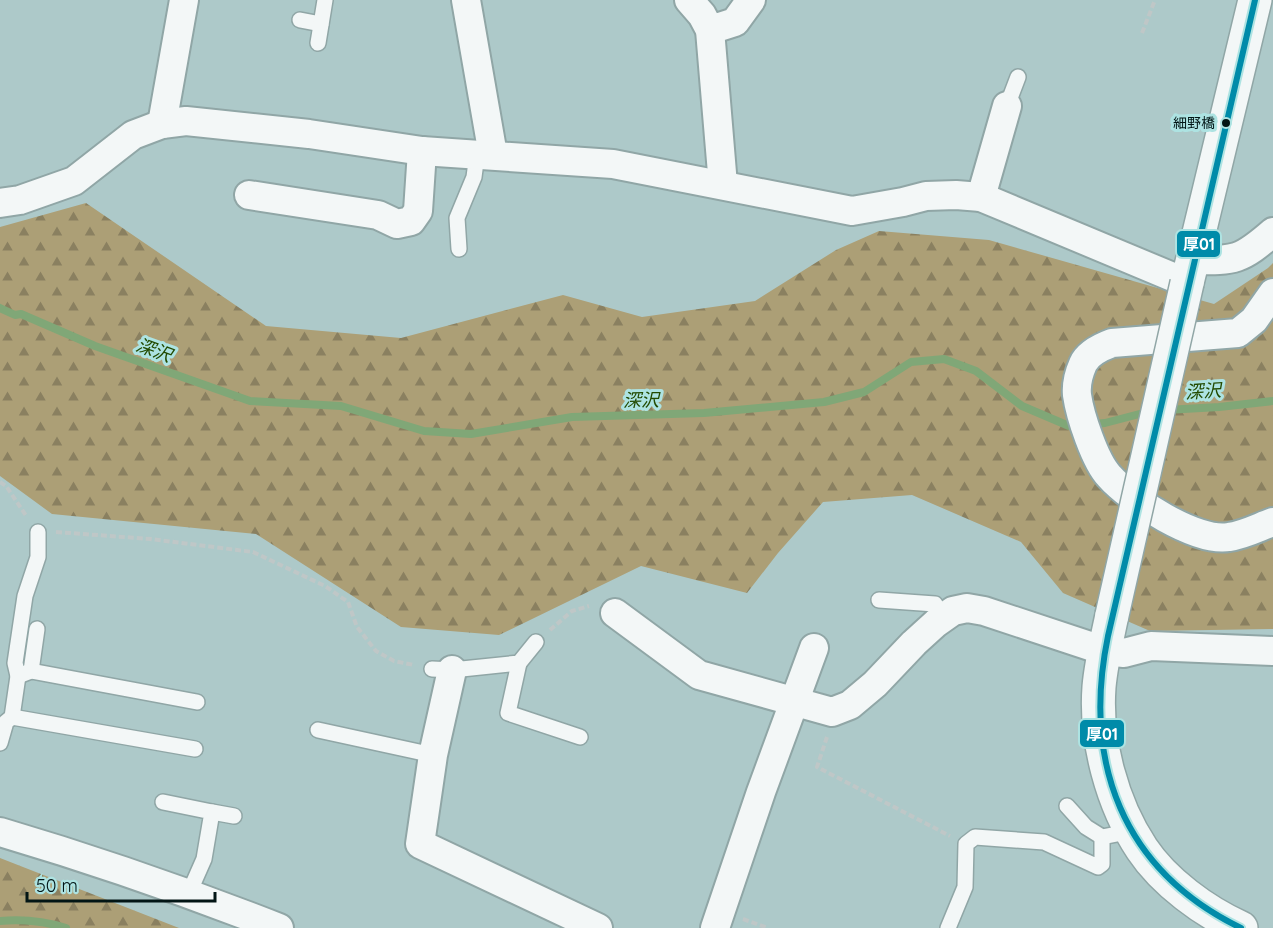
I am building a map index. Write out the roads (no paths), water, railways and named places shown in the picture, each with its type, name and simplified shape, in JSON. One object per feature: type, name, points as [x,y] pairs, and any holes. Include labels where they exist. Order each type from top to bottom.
[{"type":"highway","points":[[1241,928],[1200,904],[1168,879],[1143,850],[1117,834],[1124,818],[1107,766],[1100,731],[1099,688],[1105,651],[1190,271],[1255,0]]},
{"type":"street","points":[[162,124],[184,0]]},
{"type":"street","points":[[466,0],[485,154]]},
{"type":"street","points":[[689,0],[702,15],[710,30],[723,185]]},
{"type":"street","points":[[710,30],[735,22],[751,0]]},
{"type":"street","points":[[981,197],[1007,106]]},
{"type":"street","points":[[0,202],[20,200],[74,181],[133,135],[162,124],[186,121],[269,129],[422,151],[613,164],[852,211],[926,196],[981,197],[1190,271],[1222,260],[1240,257],[1273,232]]},
{"type":"street","points":[[264,203],[358,222],[378,215],[397,224],[411,221],[418,211],[422,151]]},
{"type":"street","points":[[1273,293],[1254,320],[1238,333],[1112,343],[1098,349],[1083,362],[1077,396],[1092,447],[1108,475],[1131,496],[1179,525],[1207,536],[1229,537],[1273,522]]},
{"type":"street","points":[[615,613],[699,675],[832,712],[850,705],[875,684],[914,643],[943,618],[953,611],[968,608],[984,611],[1105,651],[1124,653],[1151,646],[1273,651]]},
{"type":"street","points":[[715,928],[761,792],[814,648]]},
{"type":"street","points":[[442,670],[420,844],[598,928]]},
{"type":"street","points":[[0,832],[82,856],[189,893],[279,928]]},
{"type":"lane","points":[[318,43],[325,0]]},
{"type":"lane","points":[[300,20],[321,24]]},
{"type":"lane","points":[[1007,106],[1018,77]]},
{"type":"lane","points":[[459,249],[457,218],[485,154]]},
{"type":"lane","points":[[38,532],[38,557],[25,596],[15,663],[24,674],[197,702]]},
{"type":"lane","points":[[879,600],[935,604],[943,618]]},
{"type":"lane","points":[[0,743],[6,722],[12,717],[37,629]]},
{"type":"lane","points":[[536,642],[519,663],[508,713],[580,737]]},
{"type":"lane","points":[[442,670],[519,663]]},
{"type":"lane","points":[[12,717],[195,749]]},
{"type":"lane","points":[[318,730],[433,755]]},
{"type":"lane","points":[[163,802],[234,816]]},
{"type":"lane","points":[[948,928],[965,887],[966,844],[975,837],[1044,842],[1098,867],[1102,864],[1117,834],[1086,827],[1067,806]]},
{"type":"lane","points":[[189,893],[204,859],[212,812]]},
{"type":"waterway","name":"深沢","points":[[0,308],[15,315],[21,314],[95,346],[250,401],[341,406],[424,431],[471,434],[572,417],[704,413],[824,402],[864,392],[911,362],[944,359],[976,371],[1022,406],[1069,426],[1105,423],[1151,411]]},
{"type":"waterway","name":"深沢","points":[[1166,410],[1273,401]]},
{"type":"waterway","points":[[0,921],[33,921],[66,928]]},
{"type":"place","name":"細野橋","points":[[1226,123]]}]
